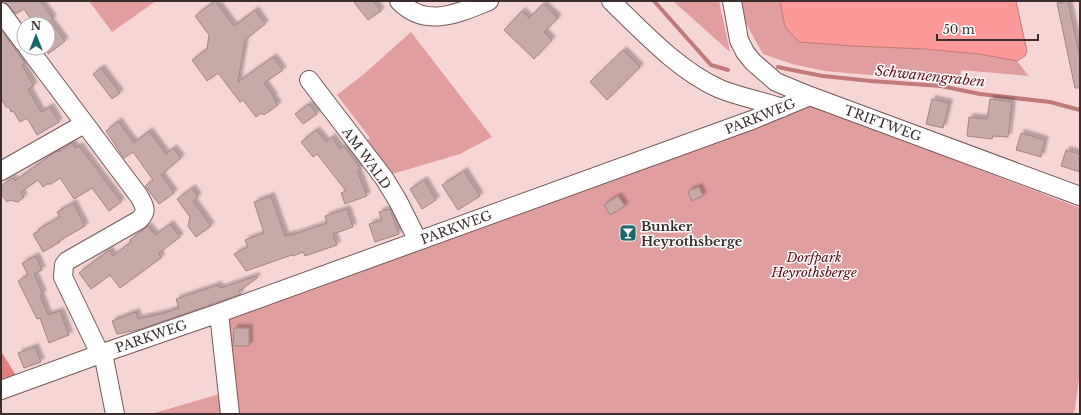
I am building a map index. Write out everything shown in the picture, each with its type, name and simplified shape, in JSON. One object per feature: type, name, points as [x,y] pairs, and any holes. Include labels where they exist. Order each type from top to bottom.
[{"type":"street","points":[[400,1],[405,7],[416,14],[435,17],[452,14],[489,1]]},
{"type":"street","points":[[611,1],[660,48],[690,72],[721,89],[782,108]]},
{"type":"street","name":"TRIFTWEG","points":[[732,1],[740,40],[745,52],[753,62],[776,82],[1080,196]]},
{"type":"street","points":[[1,12],[16,32]]},
{"type":"street","name":"PARKWEG","points":[[34,56],[139,196],[144,205],[145,211],[139,220],[72,258],[64,265],[63,277],[101,353]]},
{"type":"street","name":"AM WALD","points":[[309,80],[384,178],[398,201],[418,241]]},
{"type":"street","name":"PARKWEG","points":[[1,390],[101,353],[219,313],[752,120],[810,96]]},
{"type":"street","points":[[1,171],[84,124]]},
{"type":"street","points":[[219,313],[230,414]]},
{"type":"street","points":[[101,353],[115,414]]},
{"type":"green space","points":[[89,1],[156,1],[112,32]]},
{"type":"green space","points":[[673,1],[719,1],[730,52]]},
{"type":"green space","points":[[741,1],[780,1],[785,27],[924,49],[979,54],[1017,61],[1029,76],[961,70],[960,83],[825,71],[792,64],[763,54],[744,20]]},
{"type":"green space","points":[[411,32],[492,137],[460,154],[389,175],[364,143],[370,138],[337,95],[364,74]]},
{"type":"green space","name":"Dorfpark Heyrothsberge","points":[[812,105],[1080,208],[1080,372],[1074,414],[151,414],[223,393],[213,325],[541,206]]},
{"type":"shaded area","points":[[780,1],[1016,1],[1027,51],[1025,56],[1017,61],[979,54],[924,49],[799,42],[785,27]]},
{"type":"shaded area","points":[[1,351],[17,377],[1,383]]},
{"type":"building","points":[[4,1],[40,1],[51,16],[29,16],[24,9],[16,14]]},
{"type":"building","points":[[215,1],[234,26],[255,10],[265,24],[245,40],[238,82],[273,57],[283,70],[264,83],[278,105],[264,115],[262,113],[256,117],[243,100],[240,102],[218,73],[207,81],[192,60],[207,49],[209,35],[195,16]]},
{"type":"building","points":[[353,1],[373,1],[381,11],[368,20]]},
{"type":"building","points":[[1068,1],[1080,58],[1080,88],[1075,88],[1057,3]]},
{"type":"building","points":[[543,4],[558,18],[544,32],[552,40],[534,59],[504,30],[522,11],[529,18]]},
{"type":"building","points":[[56,29],[65,41],[56,48]]},
{"type":"building","points":[[1,30],[16,51],[16,56],[20,56],[25,63],[22,65],[34,86],[28,89],[41,112],[50,107],[59,122],[37,135],[27,118],[20,122],[13,111],[11,112],[9,107],[6,107],[1,98]]},
{"type":"building","points":[[623,50],[640,67],[607,100],[590,82]]},
{"type":"building","points":[[101,68],[120,93],[112,99],[93,74]]},
{"type":"building","points":[[932,99],[949,103],[943,128],[926,124]]},
{"type":"building","points":[[990,99],[1012,102],[1008,137],[993,136],[992,139],[967,136],[969,117],[987,119]]},
{"type":"building","points":[[309,104],[317,114],[303,124],[295,114]]},
{"type":"building","points":[[118,121],[134,143],[149,131],[166,154],[173,148],[181,158],[161,175],[174,193],[159,204],[145,186],[153,180],[133,152],[124,158],[106,131]]},
{"type":"building","points":[[316,130],[326,142],[332,137],[340,149],[344,146],[361,169],[357,170],[367,196],[345,204],[341,193],[346,191],[317,154],[313,157],[301,142]]},
{"type":"building","points":[[1021,133],[1045,140],[1041,157],[1016,150]]},
{"type":"building","points":[[72,143],[75,148],[79,146],[121,202],[109,211],[92,188],[74,199],[60,178],[43,187],[38,180],[21,192],[24,197],[18,202],[10,200],[7,202],[1,194],[1,186],[12,178],[15,181],[52,154],[58,151],[59,152]]},
{"type":"building","points":[[1066,150],[1080,154],[1080,172],[1061,166]]},
{"type":"building","points":[[464,171],[480,196],[458,210],[442,185]]},
{"type":"building","points":[[424,180],[436,200],[422,209],[410,189]]},
{"type":"building","points":[[699,187],[703,196],[692,201],[688,191]]},
{"type":"building","points":[[192,188],[198,197],[193,201],[211,226],[196,237],[188,226],[190,217],[177,199]]},
{"type":"building","points":[[271,196],[285,236],[327,223],[325,216],[347,209],[353,227],[333,234],[337,245],[305,256],[303,252],[293,256],[292,255],[246,271],[234,254],[248,247],[245,240],[264,233],[254,202]]},
{"type":"building","points":[[618,196],[625,206],[610,215],[604,205]]},
{"type":"building","points":[[73,203],[85,226],[43,252],[33,234],[60,217],[57,212]]},
{"type":"building","points":[[390,209],[399,234],[375,242],[369,224],[382,220],[379,212]]},
{"type":"building","points":[[170,224],[180,237],[159,253],[161,258],[120,288],[110,275],[91,289],[79,273],[109,250],[113,256],[148,226],[155,235]]},
{"type":"building","points":[[36,256],[42,270],[34,274],[43,294],[40,295],[48,315],[60,311],[69,335],[49,343],[40,318],[37,319],[18,281],[28,275],[22,263]]},
{"type":"building","points":[[256,276],[257,278],[239,291],[241,294],[138,330],[117,334],[112,321],[136,312],[138,319],[164,313],[179,308],[176,299],[218,285],[221,288]]},
{"type":"building","points":[[234,328],[249,328],[249,346],[233,346]]},
{"type":"building","points":[[35,347],[41,362],[24,368],[18,353]]},
{"type":"waterway","name":"Schwanengraben","points":[[654,1],[711,65],[728,70]]},
{"type":"waterway","name":"Schwanengraben","points":[[778,67],[823,76],[941,86],[980,94],[1050,102],[1080,110]]},
{"type":"place","name":"Bunker Heyrothsberge","points":[[628,233]]}]
